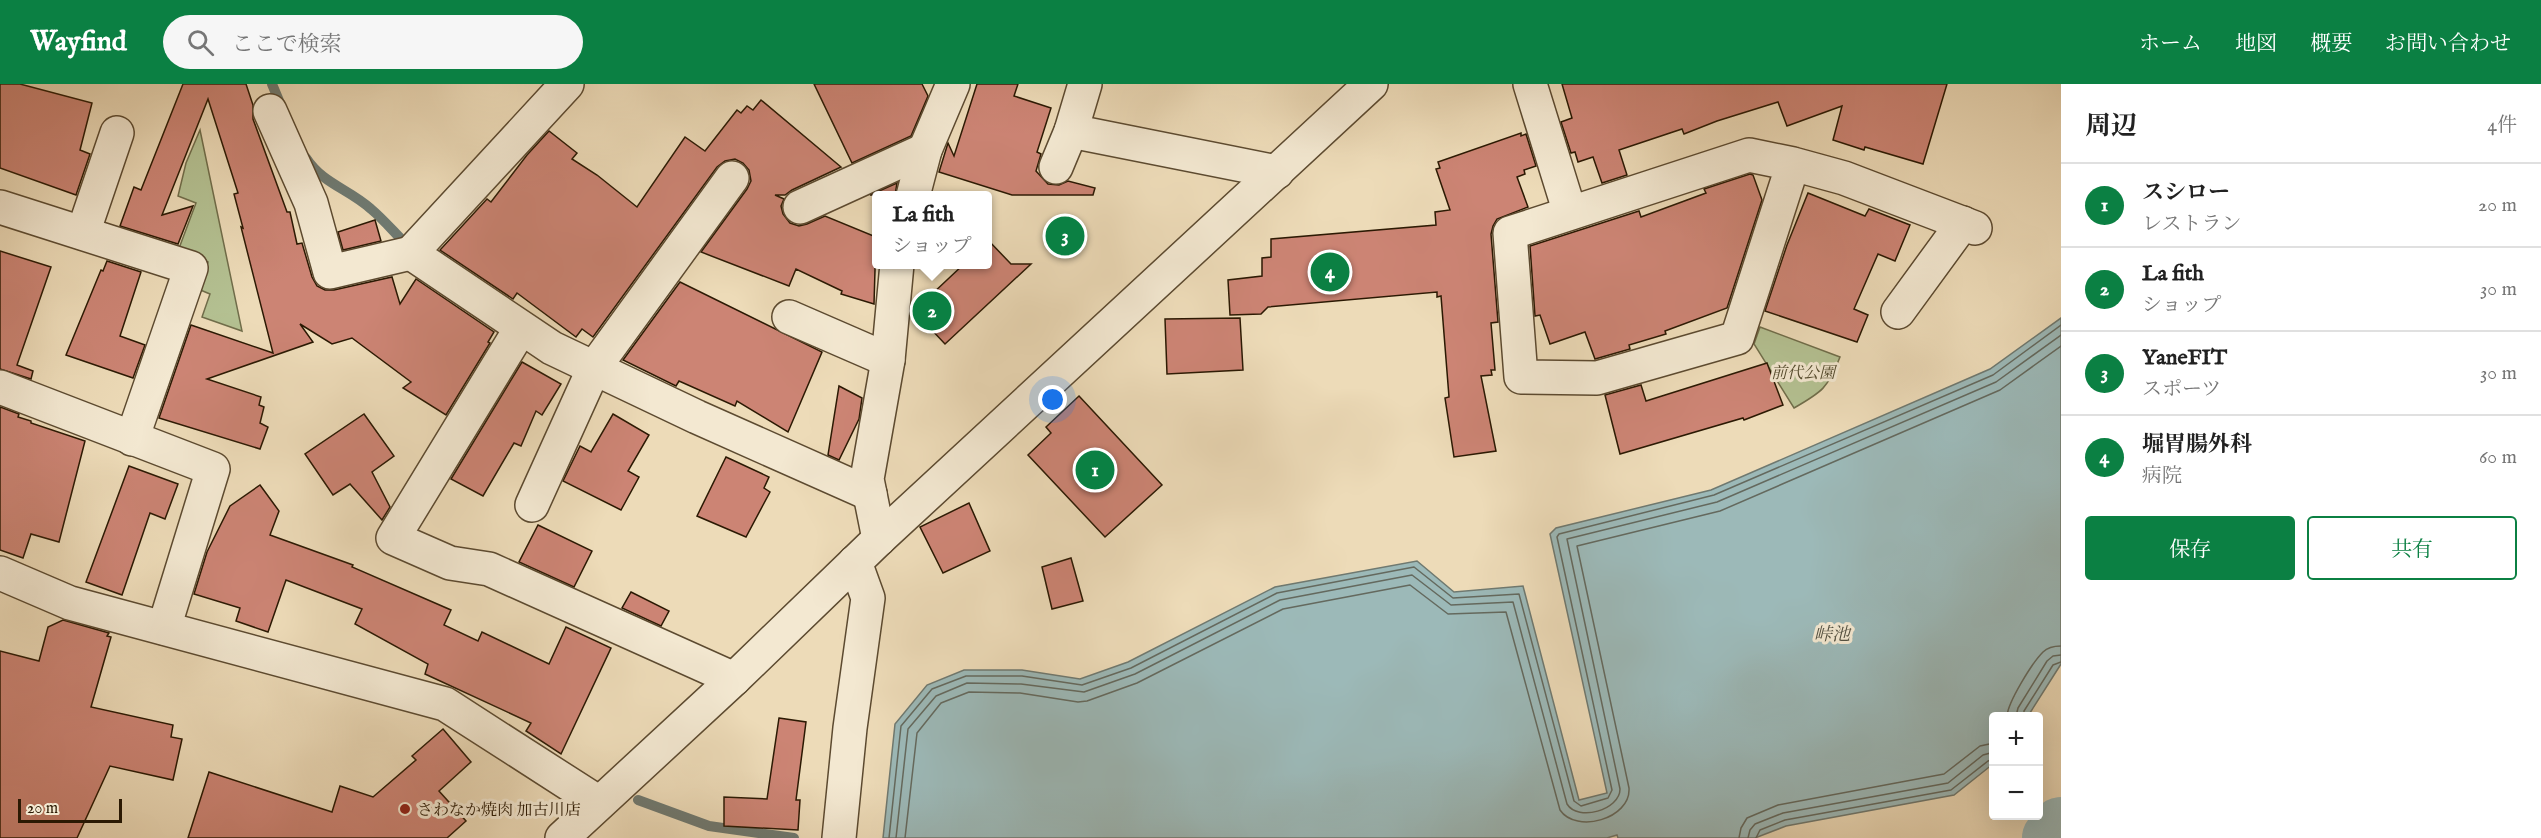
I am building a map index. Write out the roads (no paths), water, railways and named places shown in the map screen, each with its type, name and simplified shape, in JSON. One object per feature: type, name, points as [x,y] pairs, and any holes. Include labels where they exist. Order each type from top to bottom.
[{"type":"street","points":[[270,111],[290,187],[311,203],[330,272],[411,253],[567,84]]},
{"type":"street","points":[[914,191],[925,150],[953,84]]},
{"type":"street","points":[[1056,167],[1071,131],[1085,84]]},
{"type":"street","points":[[562,838],[734,679],[879,539],[1371,84]]},
{"type":"street","points":[[1530,84],[1570,213]]},
{"type":"street","points":[[1071,131],[1277,172]]},
{"type":"street","points":[[83,233],[117,133]]},
{"type":"street","points":[[800,207],[925,150]]},
{"type":"street","points":[[1793,164],[1737,338],[1597,378],[1521,377],[1510,233],[1749,155],[1793,164],[1844,178],[1969,225],[1898,312]]},
{"type":"street","points":[[532,505],[594,368],[681,221],[732,178]]},
{"type":"street","points":[[0,207],[191,268],[132,439]]},
{"type":"street","points":[[411,253],[552,348],[697,417],[870,494]]},
{"type":"street","points":[[879,539],[867,479],[888,360],[897,269]]},
{"type":"street","points":[[789,317],[888,360]]},
{"type":"street","points":[[521,328],[393,538],[450,563],[489,570],[734,679]]},
{"type":"street","points":[[0,387],[213,469],[164,628]]},
{"type":"street","points":[[839,838],[850,728],[868,598],[855,562]]},
{"type":"street","points":[[0,573],[70,603],[445,704],[599,803]]},
{"type":"water","name":"峠池","points":[[2061,318],[2061,664],[2031,712],[1989,712],[1989,767],[1954,795],[1786,826],[1755,838],[1618,838],[1617,835],[1607,838],[883,838],[895,724],[927,685],[964,670],[1022,670],[1080,679],[1128,662],[1275,587],[1417,561],[1454,592],[1523,586],[1579,800],[1607,793],[1550,534],[1556,528],[1711,490],[1990,369]]},
{"type":"waterway","points":[[272,84],[282,108]]},
{"type":"waterway","points":[[306,158],[320,174],[363,202],[404,242]]},
{"type":"waterway","points":[[638,800],[709,826],[794,838]]},
{"type":"waterway","points":[[2053,838],[2061,828]]},
{"type":"place","name":"YaneFIT","points":[[1065,236]]},
{"type":"place","name":"堀胃腸外科","points":[[1330,272]]},
{"type":"place","name":"La fith","points":[[932,311]]},
{"type":"place","name":"スシロー","points":[[1095,470]]},
{"type":"place","name":"さわなか焼肉 加古川店","points":[[405,809]]},
{"type":"park label","name":"前代公園","points":[[1803,372]]}]
